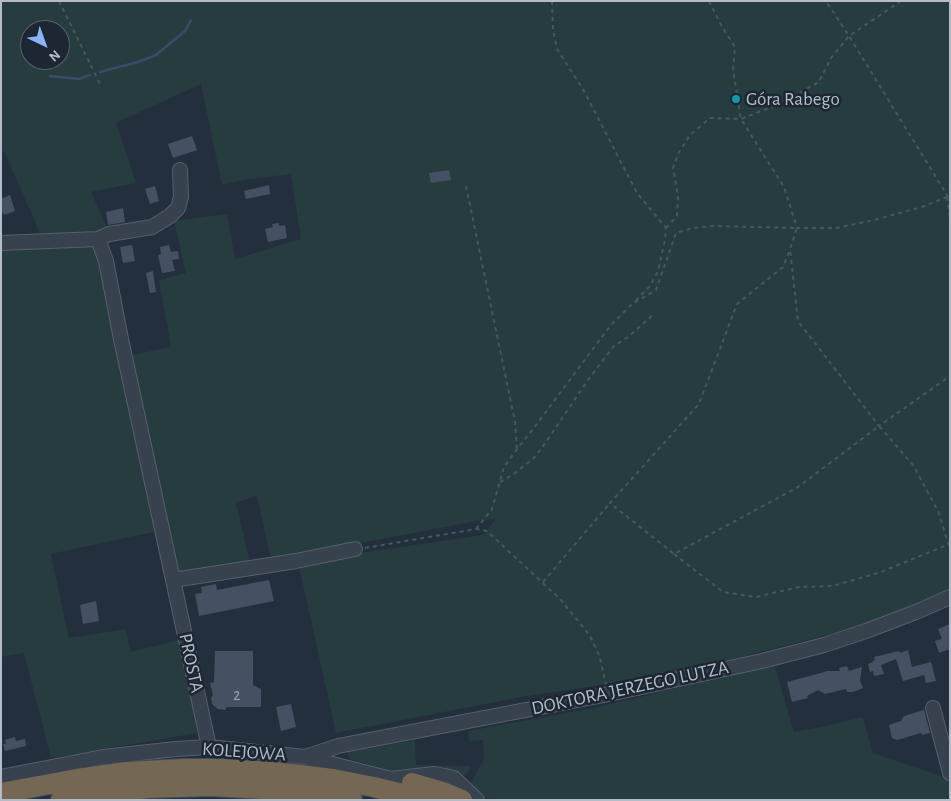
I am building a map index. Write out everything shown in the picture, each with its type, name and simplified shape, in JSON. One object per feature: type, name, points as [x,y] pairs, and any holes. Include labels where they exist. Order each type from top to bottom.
[{"type":"highway","name":"KOLEJOWA","points":[[1,793],[127,772],[224,769],[325,778],[382,788],[427,800]]},
{"type":"highway","points":[[396,779],[443,792],[462,800]]},
{"type":"highway","name":"KOLEJOWA","points":[[61,800],[147,788],[210,786],[285,790],[352,800]]},
{"type":"street","points":[[1,243],[98,239],[109,234],[152,227],[170,216],[178,208],[181,197],[180,170]]},
{"type":"street","name":"PROSTA","points":[[98,239],[110,278],[121,339],[209,747]]},
{"type":"street","points":[[173,580],[296,561],[355,549]]},
{"type":"street","name":"DOKTORA JERZEGO LUTZA","points":[[305,757],[338,746],[609,694],[762,661],[824,645],[916,612],[950,597]]},
{"type":"street","points":[[933,708],[950,773]]},
{"type":"street","name":"KOLEJOWA","points":[[1,777],[104,757],[209,747],[305,757],[396,779],[434,774],[445,776],[454,778],[477,800]]},
{"type":"path","points":[[59,1],[100,84]]},
{"type":"path","points":[[552,1],[553,30],[557,49],[584,91],[637,193],[666,228]]},
{"type":"path","points":[[543,582],[610,503],[699,404],[737,304],[783,267],[797,228],[784,187],[741,120],[733,70],[735,47],[709,1]]},
{"type":"path","points":[[826,1],[950,200]]},
{"type":"path","points":[[476,529],[492,509],[504,467],[610,326],[650,286],[658,271],[666,228],[677,216],[678,196],[674,168],[679,152],[690,135],[710,118],[741,120],[779,104],[819,82],[831,58],[849,36],[900,1]]},
{"type":"path","points":[[466,186],[481,255],[486,290],[515,422],[517,449]]},
{"type":"path","points":[[632,304],[656,290],[676,233],[693,228],[713,226],[837,228],[902,212],[948,196]]},
{"type":"path","points":[[948,196],[950,220]]},
{"type":"path","points":[[790,250],[798,321],[878,426],[913,465],[938,511],[950,550]]},
{"type":"path","points":[[500,482],[514,474],[534,458],[613,347],[628,337],[654,314]]},
{"type":"path","points":[[674,554],[798,487],[878,426],[950,376]]},
{"type":"path","points":[[610,503],[723,592],[756,597],[798,587],[833,586],[881,572],[948,545]]},
{"type":"path","points":[[355,549],[476,529],[487,531],[560,599],[590,636],[599,655],[609,694]]},
{"type":"green space","points":[[1,1],[950,1],[950,591],[866,625],[745,656],[641,679],[521,697],[336,733],[298,562],[483,535],[496,519],[482,520],[271,560],[257,495],[236,503],[250,562],[176,574],[132,355],[171,347],[159,280],[186,273],[174,221],[227,214],[235,259],[301,239],[291,174],[242,180],[222,185],[201,84],[116,123],[136,183],[91,192],[109,232],[40,236],[4,151],[1,152]]},
{"type":"green space","points":[[87,241],[96,248],[158,531],[51,554],[69,638],[126,629],[131,652],[179,640],[203,732],[51,758],[24,653],[1,657],[1,245]]},
{"type":"green space","points":[[774,664],[794,732],[863,717],[873,753],[947,778],[950,787],[950,800],[493,800],[482,796],[469,786],[484,759],[483,740],[469,741],[468,731],[599,707]]},
{"type":"green space","points":[[415,740],[416,765],[471,766],[468,772],[460,779],[404,775],[350,759],[347,754],[348,752]]},
{"type":"building","points":[[192,136],[197,150],[173,158],[168,144]]},
{"type":"building","points":[[449,170],[451,180],[431,183],[429,173]]},
{"type":"building","points":[[269,185],[270,194],[246,199],[244,191]]},
{"type":"building","points":[[155,186],[159,201],[150,204],[145,189]]},
{"type":"building","points":[[10,195],[15,211],[4,215],[1,209],[1,199]]},
{"type":"building","points":[[123,208],[125,222],[108,225],[106,212]]},
{"type":"building","points":[[279,223],[279,226],[285,225],[287,238],[268,242],[265,229],[273,227],[272,224]]},
{"type":"building","points":[[132,245],[135,261],[123,263],[120,247]]},
{"type":"building","points":[[169,245],[171,252],[178,251],[179,259],[172,260],[175,271],[162,273],[158,255],[161,254],[160,247]]},
{"type":"building","points":[[153,271],[156,292],[150,293],[146,273]]},
{"type":"building","points":[[269,580],[274,601],[199,616],[195,594],[202,593],[201,587],[216,584],[217,590]]},
{"type":"building","points":[[96,601],[99,621],[83,624],[80,605]]},
{"type":"building","points":[[950,624],[950,649],[939,653],[935,641],[942,639],[938,629]]},
{"type":"building","points":[[908,650],[912,667],[931,662],[936,681],[926,683],[924,675],[903,681],[896,659],[881,665],[884,674],[874,676],[873,671],[870,672],[868,664],[875,660],[874,657]]},
{"type":"building","points":[[215,651],[253,651],[253,685],[261,689],[261,707],[227,707],[225,710],[218,709],[212,704],[211,698],[213,695],[210,683],[214,682]]},
{"type":"building","points":[[847,666],[849,671],[862,667],[860,680],[863,688],[853,692],[847,692],[846,689],[825,694],[818,690],[807,696],[808,698],[792,702],[787,682],[828,671],[840,671],[839,668]]},
{"type":"building","points":[[291,704],[296,727],[281,731],[276,707]]},
{"type":"building","points":[[924,710],[930,733],[922,735],[921,733],[897,740],[892,738],[889,725],[901,721],[904,716]]},
{"type":"building","points":[[15,737],[16,741],[25,739],[26,746],[5,751],[3,744],[6,744],[5,740]]},
{"type":"waterway","points":[[100,72],[156,55],[185,31],[191,20]]},
{"type":"waterway","points":[[50,76],[79,79],[90,75]]},
{"type":"place","name":"Góra Rabego","points":[[736,99]]}]
